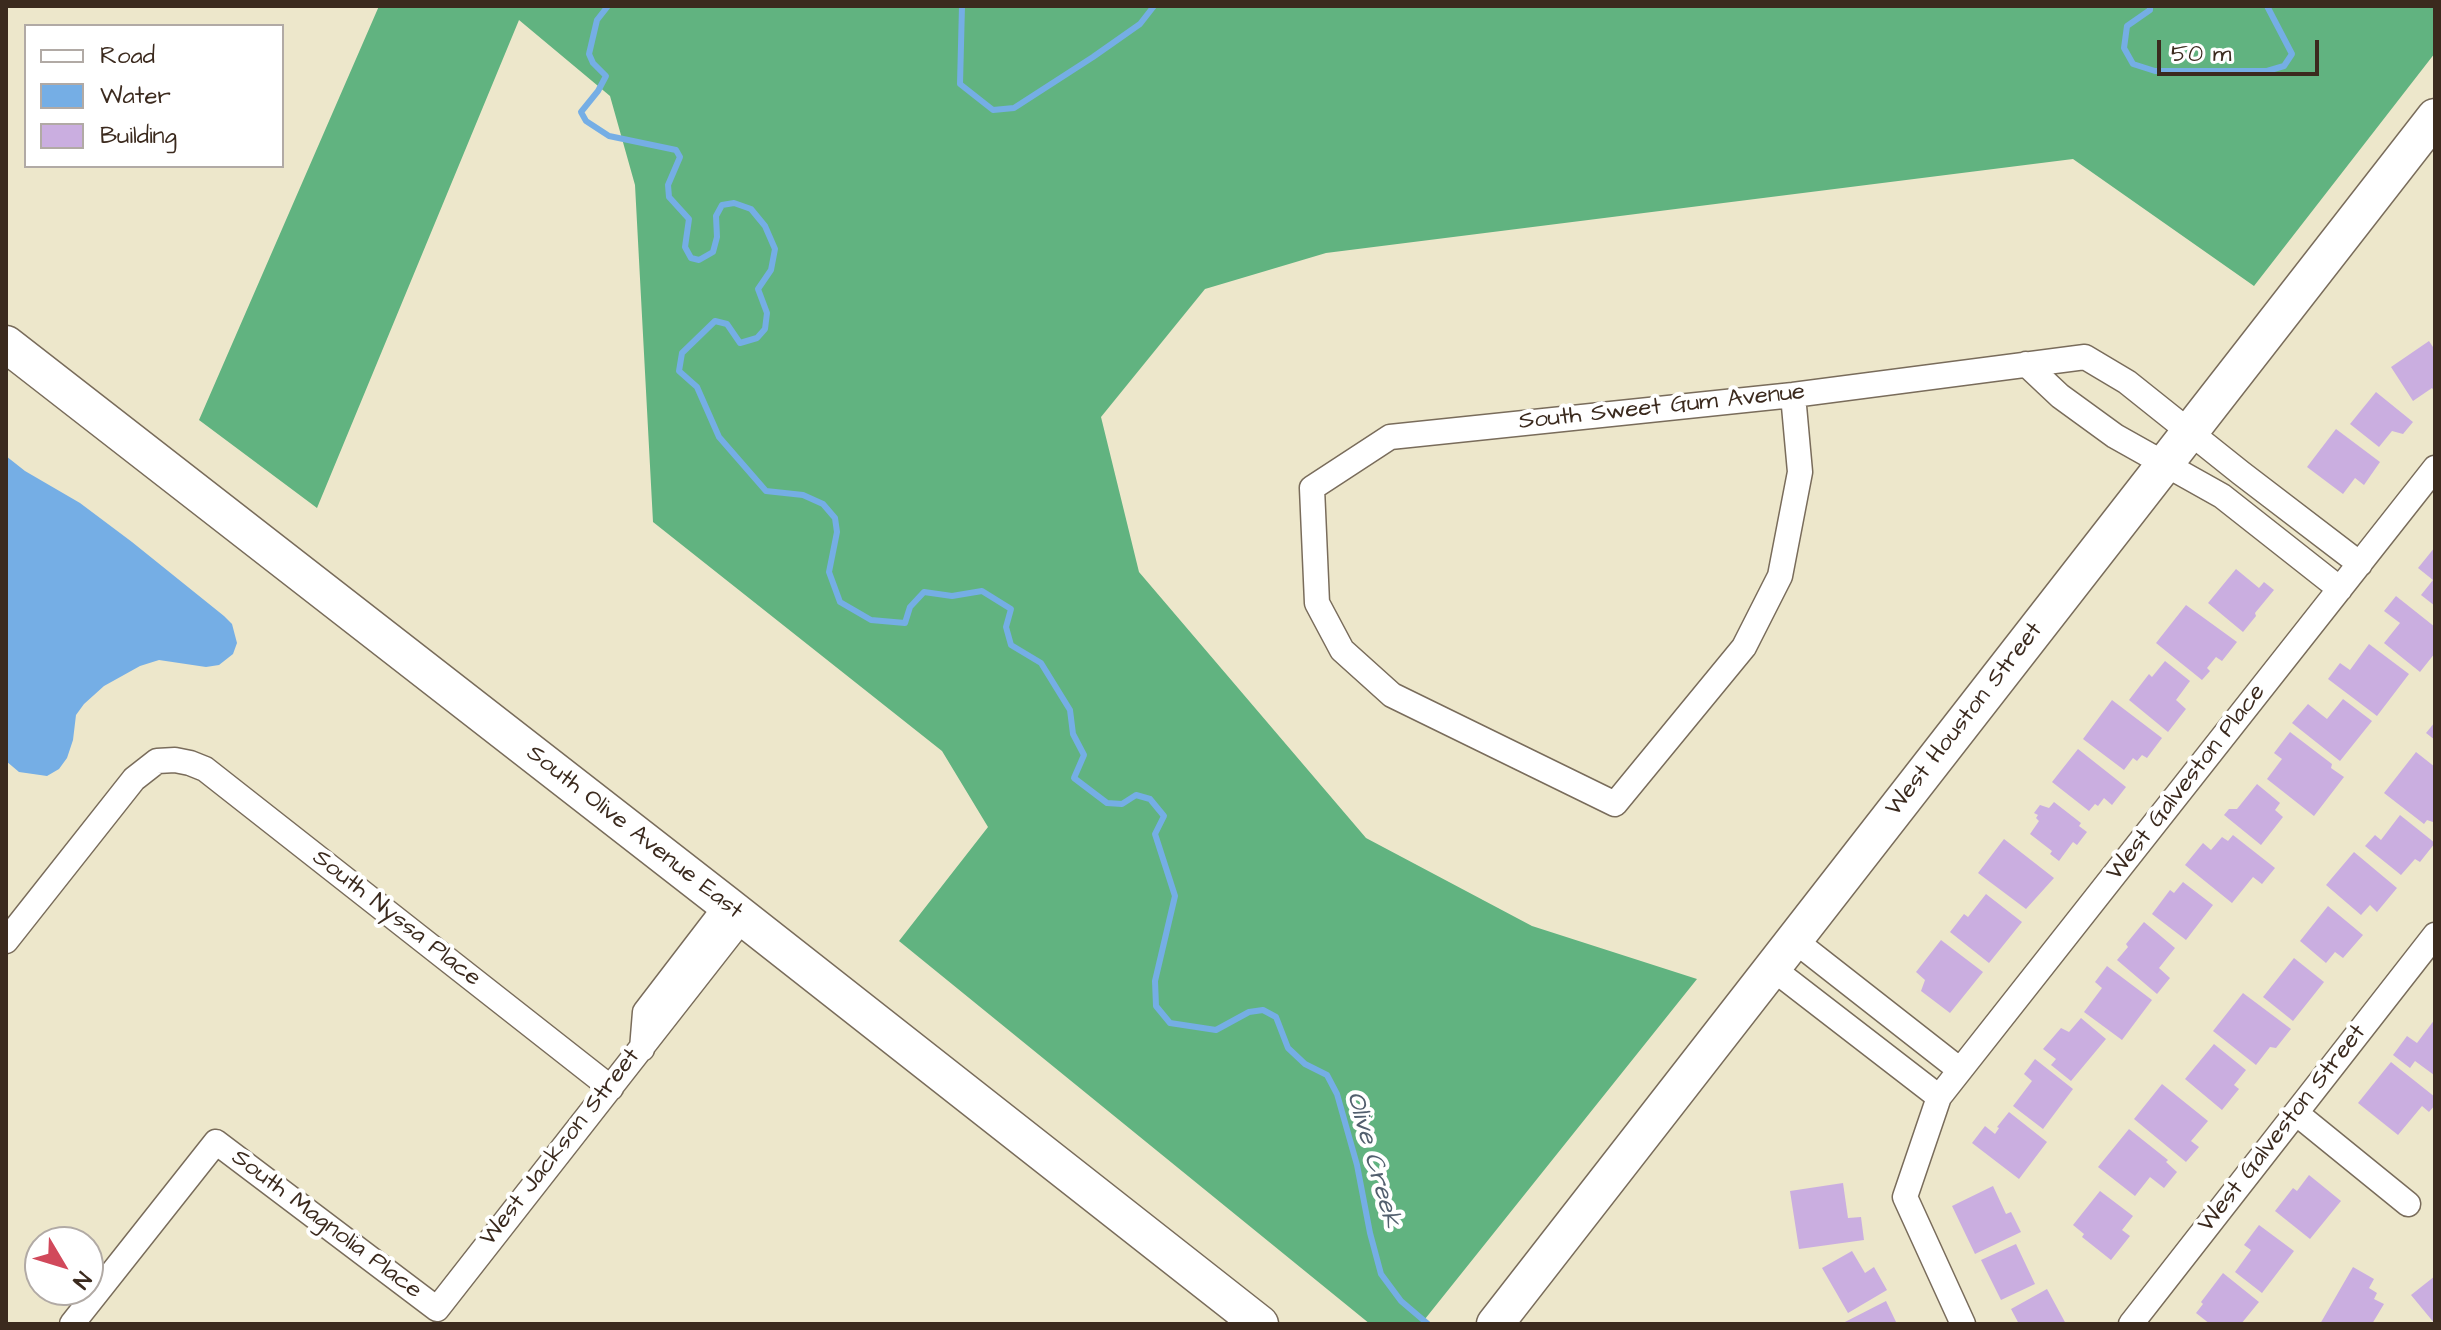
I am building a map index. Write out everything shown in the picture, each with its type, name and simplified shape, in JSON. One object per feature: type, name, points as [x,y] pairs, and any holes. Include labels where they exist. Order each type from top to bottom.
[{"type":"street","name":"West Houston Street","points":[[1495,1324],[2435,117]]},
{"type":"street","name":"South Olive Avenue East","points":[[6,344],[1260,1324]]},
{"type":"street","name":"South Sweet Gum Avenue","points":[[1793,395],[1800,472],[1780,576],[1744,647],[1615,804],[1392,695],[1342,650],[1317,603],[1312,488],[1390,437],[1793,395],[2085,357],[2127,382],[2360,564]]},
{"type":"street","points":[[2026,364],[2060,396],[2115,436],[2222,496],[2340,589]]},
{"type":"street","name":"West Galveston Place","points":[[1963,1324],[1905,1197],[1939,1097],[2435,468]]},
{"type":"street","name":"South Nyssa Place","points":[[6,941],[134,779],[157,761],[175,760],[205,769],[611,1088]]},
{"type":"street","name":"West Jackson Street","points":[[437,1309],[642,1049],[735,912]]},
{"type":"street","name":"West Galveston Street","points":[[2131,1324],[2435,935]]},
{"type":"street","points":[[1783,954],[1960,1070]]},
{"type":"street","points":[[1783,954],[1939,1097]]},
{"type":"street","points":[[2296,1113],[2408,1204]]},
{"type":"street","name":"South Magnolia Place","points":[[72,1324],[216,1142],[437,1309]]},
{"type":"green space","points":[[379,6],[2435,6],[2435,53],[2254,286],[2073,159],[1326,253],[1205,289],[1101,417],[1139,572],[1366,838],[1532,926],[1697,979],[1421,1324],[1370,1324],[899,941],[988,827],[942,751],[653,522],[635,185],[610,96],[519,20],[317,508],[199,420]]},
{"type":"water","points":[[6,456],[25,471],[80,503],[224,616],[232,624],[237,643],[233,654],[219,665],[206,667],[159,660],[140,666],[104,686],[76,715],[67,758],[59,769],[47,776],[19,772],[6,761]]},
{"type":"building","points":[[2429,341],[2435,350],[2435,392],[2432,388],[2413,401],[2391,367]]},
{"type":"building","points":[[2376,392],[2413,422],[2403,434],[2392,431],[2379,447],[2350,424]]},
{"type":"building","points":[[2336,429],[2380,462],[2364,485],[2355,478],[2343,494],[2307,467]]},
{"type":"building","points":[[2435,547],[2435,606],[2421,595],[2433,580],[2418,568]]},
{"type":"building","points":[[2236,569],[2259,588],[2264,582],[2274,590],[2243,632],[2208,603]]},
{"type":"building","points":[[2396,596],[2435,627],[2435,653],[2420,672],[2384,643],[2400,623],[2384,611]]},
{"type":"building","points":[[2186,605],[2237,642],[2222,661],[2216,657],[2202,680],[2156,643]]},
{"type":"building","points":[[2369,644],[2409,674],[2377,716],[2328,679],[2340,663],[2350,670]]},
{"type":"building","points":[[2165,661],[2190,681],[2176,700],[2186,709],[2168,732],[2129,700],[2149,674],[2152,677]]},
{"type":"building","points":[[2343,699],[2372,721],[2340,761],[2292,723],[2308,704],[2327,719]]},
{"type":"building","points":[[2112,700],[2162,738],[2147,758],[2142,755],[2137,761],[2133,758],[2124,770],[2083,739]]},
{"type":"building","points":[[2435,722],[2435,740],[2426,733]]},
{"type":"building","points":[[2290,732],[2344,777],[2314,816],[2267,779],[2282,759],[2274,753]]},
{"type":"building","points":[[2078,749],[2126,787],[2112,805],[2104,798],[2089,811],[2052,782]]},
{"type":"building","points":[[2416,752],[2435,767],[2435,820],[2427,820],[2424,824],[2384,793]]},
{"type":"building","points":[[2257,784],[2280,803],[2275,810],[2283,817],[2261,845],[2224,815],[2229,809],[2237,809]]},
{"type":"building","points":[[2054,802],[2081,823],[2079,826],[2087,832],[2077,845],[2073,842],[2059,861],[2050,854],[2052,851],[2030,834],[2039,821],[2034,813],[2040,805],[2049,808]]},
{"type":"building","points":[[2400,815],[2435,843],[2420,862],[2415,859],[2401,875],[2365,846],[2375,835],[2381,840]]},
{"type":"building","points":[[2233,835],[2275,868],[2262,884],[2253,877],[2232,903],[2185,865],[2203,843],[2211,850],[2222,837],[2228,841]]},
{"type":"building","points":[[2004,839],[2054,878],[2026,909],[1978,873]]},
{"type":"building","points":[[2354,852],[2397,888],[2377,912],[2370,905],[2361,915],[2326,885]]},
{"type":"building","points":[[2183,882],[2213,905],[2186,940],[2152,914],[2170,890],[2174,893]]},
{"type":"building","points":[[1986,894],[2022,922],[1989,963],[1950,932],[1964,914],[1968,917]]},
{"type":"building","points":[[2328,906],[2363,935],[2343,958],[2335,952],[2326,963],[2300,941]]},
{"type":"building","points":[[2144,922],[2175,948],[2159,968],[2170,978],[2157,994],[2117,960]]},
{"type":"building","points":[[1941,940],[1983,972],[1950,1013],[1921,991],[1925,980],[1916,972]]},
{"type":"building","points":[[2294,958],[2324,982],[2293,1021],[2263,997]]},
{"type":"building","points":[[2107,966],[2152,1000],[2122,1040],[2084,1012],[2102,988],[2095,982]]},
{"type":"building","points":[[2243,993],[2291,1029],[2276,1048],[2270,1047],[2256,1065],[2213,1031]]},
{"type":"building","points":[[2081,1018],[2106,1039],[2071,1081],[2051,1065],[2056,1059],[2043,1049],[2061,1028],[2069,1032]]},
{"type":"building","points":[[2435,1019],[2434,1075],[2415,1061],[2410,1068],[2393,1055],[2407,1036],[2417,1043]]},
{"type":"building","points":[[2214,1044],[2246,1070],[2234,1085],[2239,1089],[2222,1110],[2185,1079]]},
{"type":"building","points":[[2035,1059],[2073,1089],[2043,1129],[2013,1106],[2032,1081],[2024,1074]]},
{"type":"building","points":[[2391,1062],[2435,1097],[2435,1105],[2429,1112],[2422,1106],[2398,1135],[2358,1103]]},
{"type":"building","points":[[2162,1084],[2208,1121],[2191,1141],[2199,1147],[2186,1162],[2134,1119]]},
{"type":"building","points":[[2009,1112],[2047,1142],[2019,1179],[1972,1143],[1985,1126],[1995,1134]]},
{"type":"building","points":[[2129,1129],[2168,1160],[2166,1162],[2177,1172],[2164,1188],[2150,1177],[2135,1196],[2098,1167]]},
{"type":"building","points":[[2309,1175],[2341,1201],[2310,1239],[2275,1211],[2293,1188],[2297,1191]]},
{"type":"building","points":[[1843,1183],[1848,1218],[1861,1217],[1864,1240],[1799,1249],[1790,1191]]},
{"type":"building","points":[[1993,1186],[2006,1214],[2011,1212],[2021,1232],[1975,1254],[1952,1206]]},
{"type":"building","points":[[2100,1191],[2133,1216],[2122,1230],[2130,1236],[2111,1260],[2082,1237],[2084,1234],[2073,1225]]},
{"type":"building","points":[[2259,1225],[2294,1251],[2262,1293],[2235,1272],[2251,1250],[2244,1245]]},
{"type":"building","points":[[2016,1244],[2035,1284],[2001,1300],[1981,1260]]},
{"type":"building","points":[[1852,1251],[1865,1273],[1874,1267],[1887,1290],[1848,1313],[1822,1268]]},
{"type":"building","points":[[2353,1267],[2374,1279],[2369,1288],[2377,1293],[2374,1299],[2384,1304],[2372,1324],[2320,1324]]},
{"type":"building","points":[[2223,1273],[2259,1302],[2241,1324],[2210,1324],[2196,1313]]},
{"type":"building","points":[[2435,1276],[2435,1324],[2411,1295]]},
{"type":"building","points":[[2047,1289],[2066,1324],[2019,1324],[2011,1309]]},
{"type":"building","points":[[1886,1301],[1896,1322],[1841,1324]]},
{"type":"waterway","name":"Olive Creek","points":[[608,6],[597,20],[589,54],[606,76],[581,112],[586,121],[609,136],[676,150],[680,157],[668,185],[669,197],[689,219],[685,247],[691,258],[699,260],[713,252],[717,237],[716,216],[722,205],[734,203],[751,209],[765,226],[775,249],[771,270],[758,289],[767,313],[765,329],[757,338],[740,343],[727,324],[715,321],[682,353],[679,371],[697,387],[719,437],[766,491],[803,495],[823,504],[835,518],[837,532],[829,572],[840,602],[871,620],[905,623],[910,607],[924,592],[952,596],[982,591],[1011,609],[1006,627],[1011,645],[1041,663],[1070,710],[1073,734],[1084,755],[1074,778],[1107,803],[1122,804],[1136,795],[1150,799],[1164,816],[1155,834],[1175,896],[1155,981],[1156,1006],[1170,1023],[1216,1030],[1249,1012],[1263,1010],[1276,1017],[1288,1048],[1305,1064],[1327,1075],[1337,1094],[1357,1165],[1381,1274],[1401,1301],[1428,1324]]},
{"type":"waterway","points":[[962,6],[960,84],[993,110],[1014,108],[1093,57],[1140,24],[1154,6]]},
{"type":"waterway","points":[[2150,6],[2150,10],[2127,26],[2124,48],[2133,64],[2155,71],[2267,71],[2284,66],[2292,54],[2267,6]]}]
